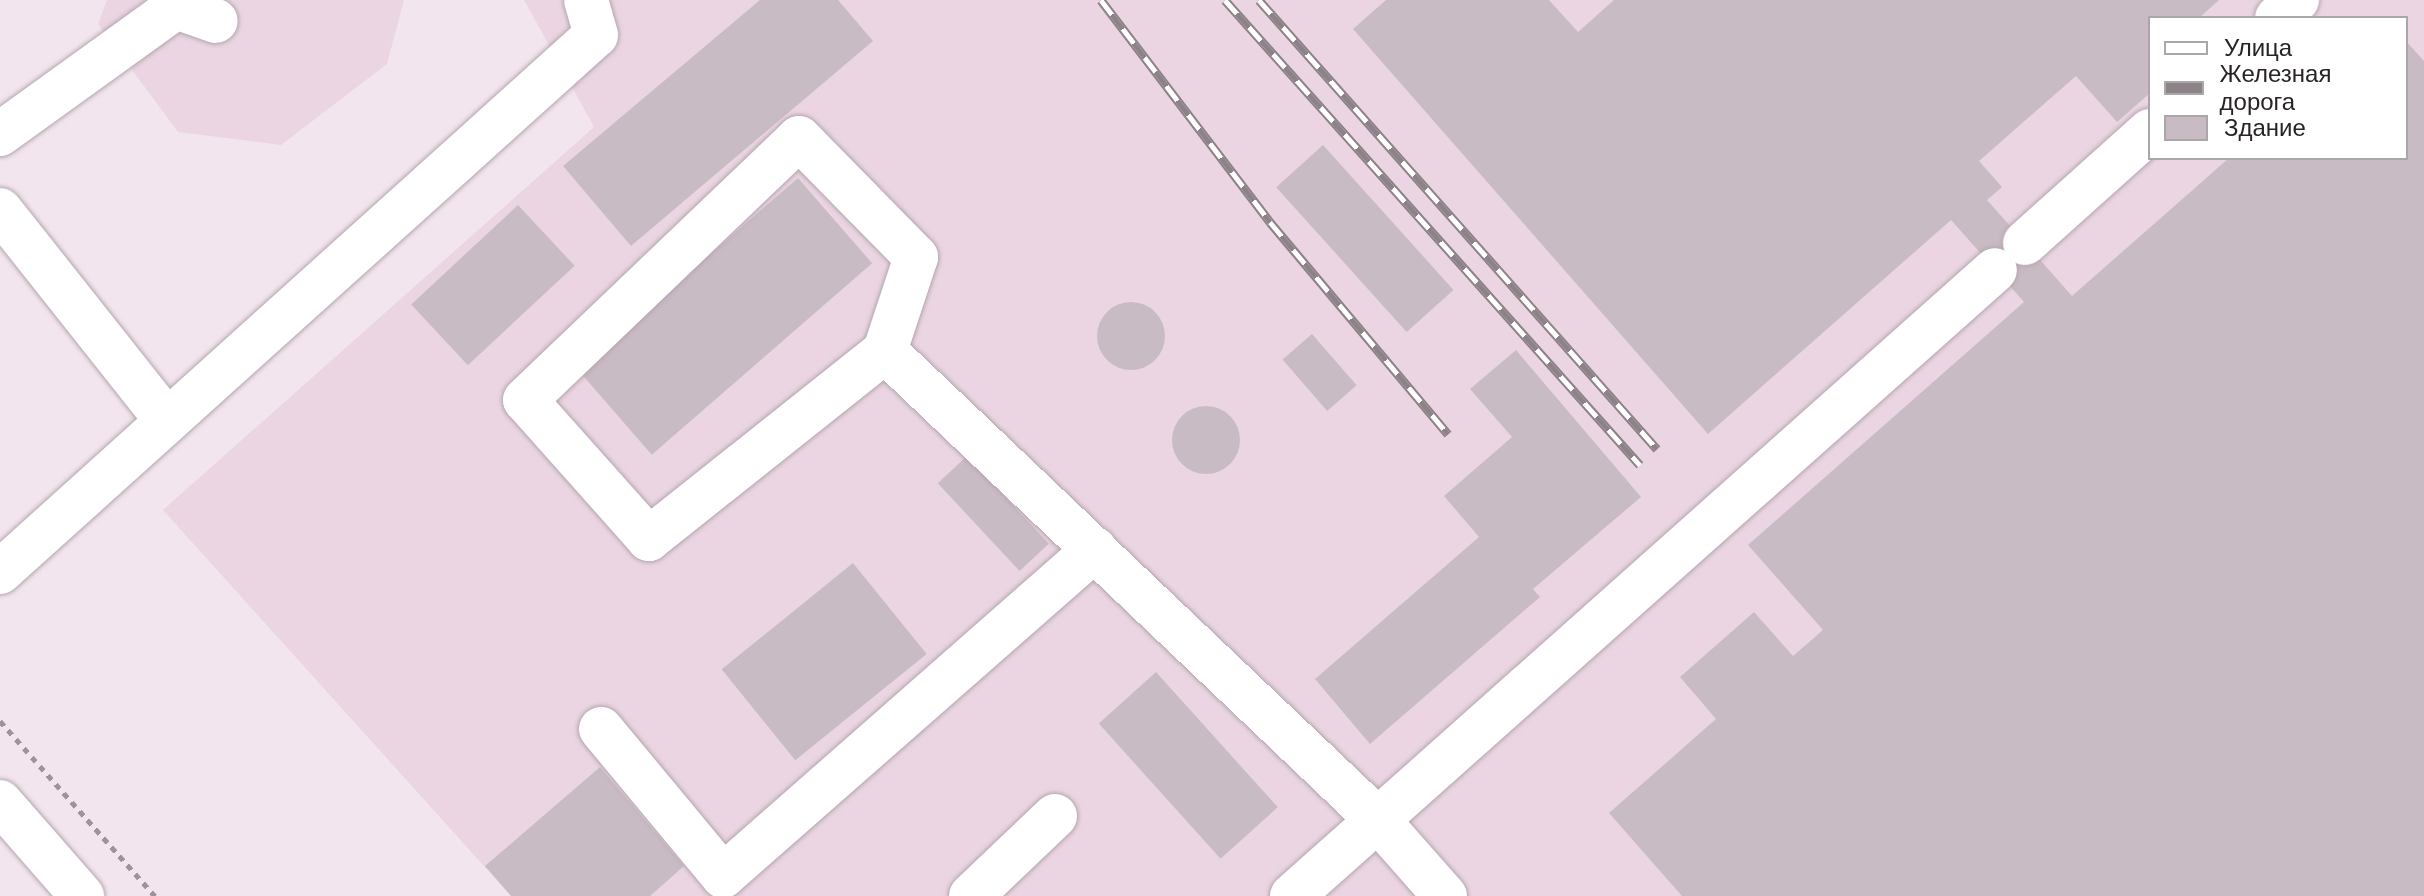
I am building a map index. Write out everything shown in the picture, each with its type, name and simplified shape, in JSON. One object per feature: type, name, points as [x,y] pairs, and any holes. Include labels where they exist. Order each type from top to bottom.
[{"type":"lane","points":[[0,572],[596,35],[586,0]]},
{"type":"lane","points":[[2279,16],[2297,0]]},
{"type":"lane","points":[[0,134],[176,7],[216,21]]},
{"type":"lane","points":[[1292,896],[2148,133]]},
{"type":"lane","points":[[799,138],[916,257],[885,351],[649,539],[525,400],[799,138]]},
{"type":"lane","points":[[0,210],[167,421]]},
{"type":"lane","points":[[885,351],[1377,819],[1445,896]]},
{"type":"lane","points":[[601,729],[723,876],[1095,549]]},
{"type":"lane","points":[[0,802],[82,896]]},
{"type":"lane","points":[[971,896],[1055,816]]},
{"type":"path","points":[[0,721],[155,896]]},
{"type":"shaded area","points":[[107,0],[404,0],[387,64],[281,145],[178,132],[98,24]]},
{"type":"shaded area","points":[[524,0],[2424,0],[2424,896],[511,896],[163,510],[594,127]]},
{"type":"building","points":[[760,0],[838,0],[873,41],[631,246],[563,166]]},
{"type":"building","points":[[1386,0],[1549,0],[1578,32],[1614,0],[2219,0],[2201,16],[2148,16],[2148,95],[2117,122],[2076,76],[1979,161],[2002,187],[1987,200],[2072,296],[2227,160],[2408,160],[2408,43],[2424,61],[2424,896],[1682,896],[1609,813],[1716,719],[1680,677],[1754,612],[1793,656],[1823,630],[1748,545],[2024,302],[1951,220],[1708,434],[1353,29]]},
{"type":"building","points":[[1323,145],[1453,290],[1407,332],[1276,187]]},
{"type":"building","points":[[798,178],[872,263],[652,455],[578,370]]},
{"type":"building","points":[[518,205],[575,266],[468,365],[411,305]]},
{"type":"building","points":[[1138,302],[1159,317],[1165,336],[1163,349],[1155,360],[1138,370],[1124,370],[1107,360],[1099,349],[1097,329],[1107,312],[1118,304]]},
{"type":"building","points":[[1312,334],[1357,385],[1327,411],[1283,360]]},
{"type":"building","points":[[1516,350],[1641,497],[1533,589],[1540,597],[1370,744],[1315,679],[1479,537],[1444,496],[1512,437],[1470,389]]},
{"type":"building","points":[[1213,406],[1234,421],[1240,440],[1238,453],[1230,464],[1213,474],[1199,474],[1182,464],[1174,453],[1172,433],[1182,416],[1193,408]]},
{"type":"building","points":[[967,456],[1049,544],[1020,571],[938,483]]},
{"type":"building","points":[[853,563],[927,654],[795,760],[722,669]]},
{"type":"building","points":[[1156,672],[1278,807],[1221,859],[1099,724]]},
{"type":"building","points":[[600,767],[684,866],[650,896],[511,896],[485,866]]},
{"type":"railway","points":[[1101,0],[1270,222],[1448,434]]},
{"type":"railway","points":[[1225,0],[1640,465]]},
{"type":"railway","points":[[1259,0],[1657,449]]}]
